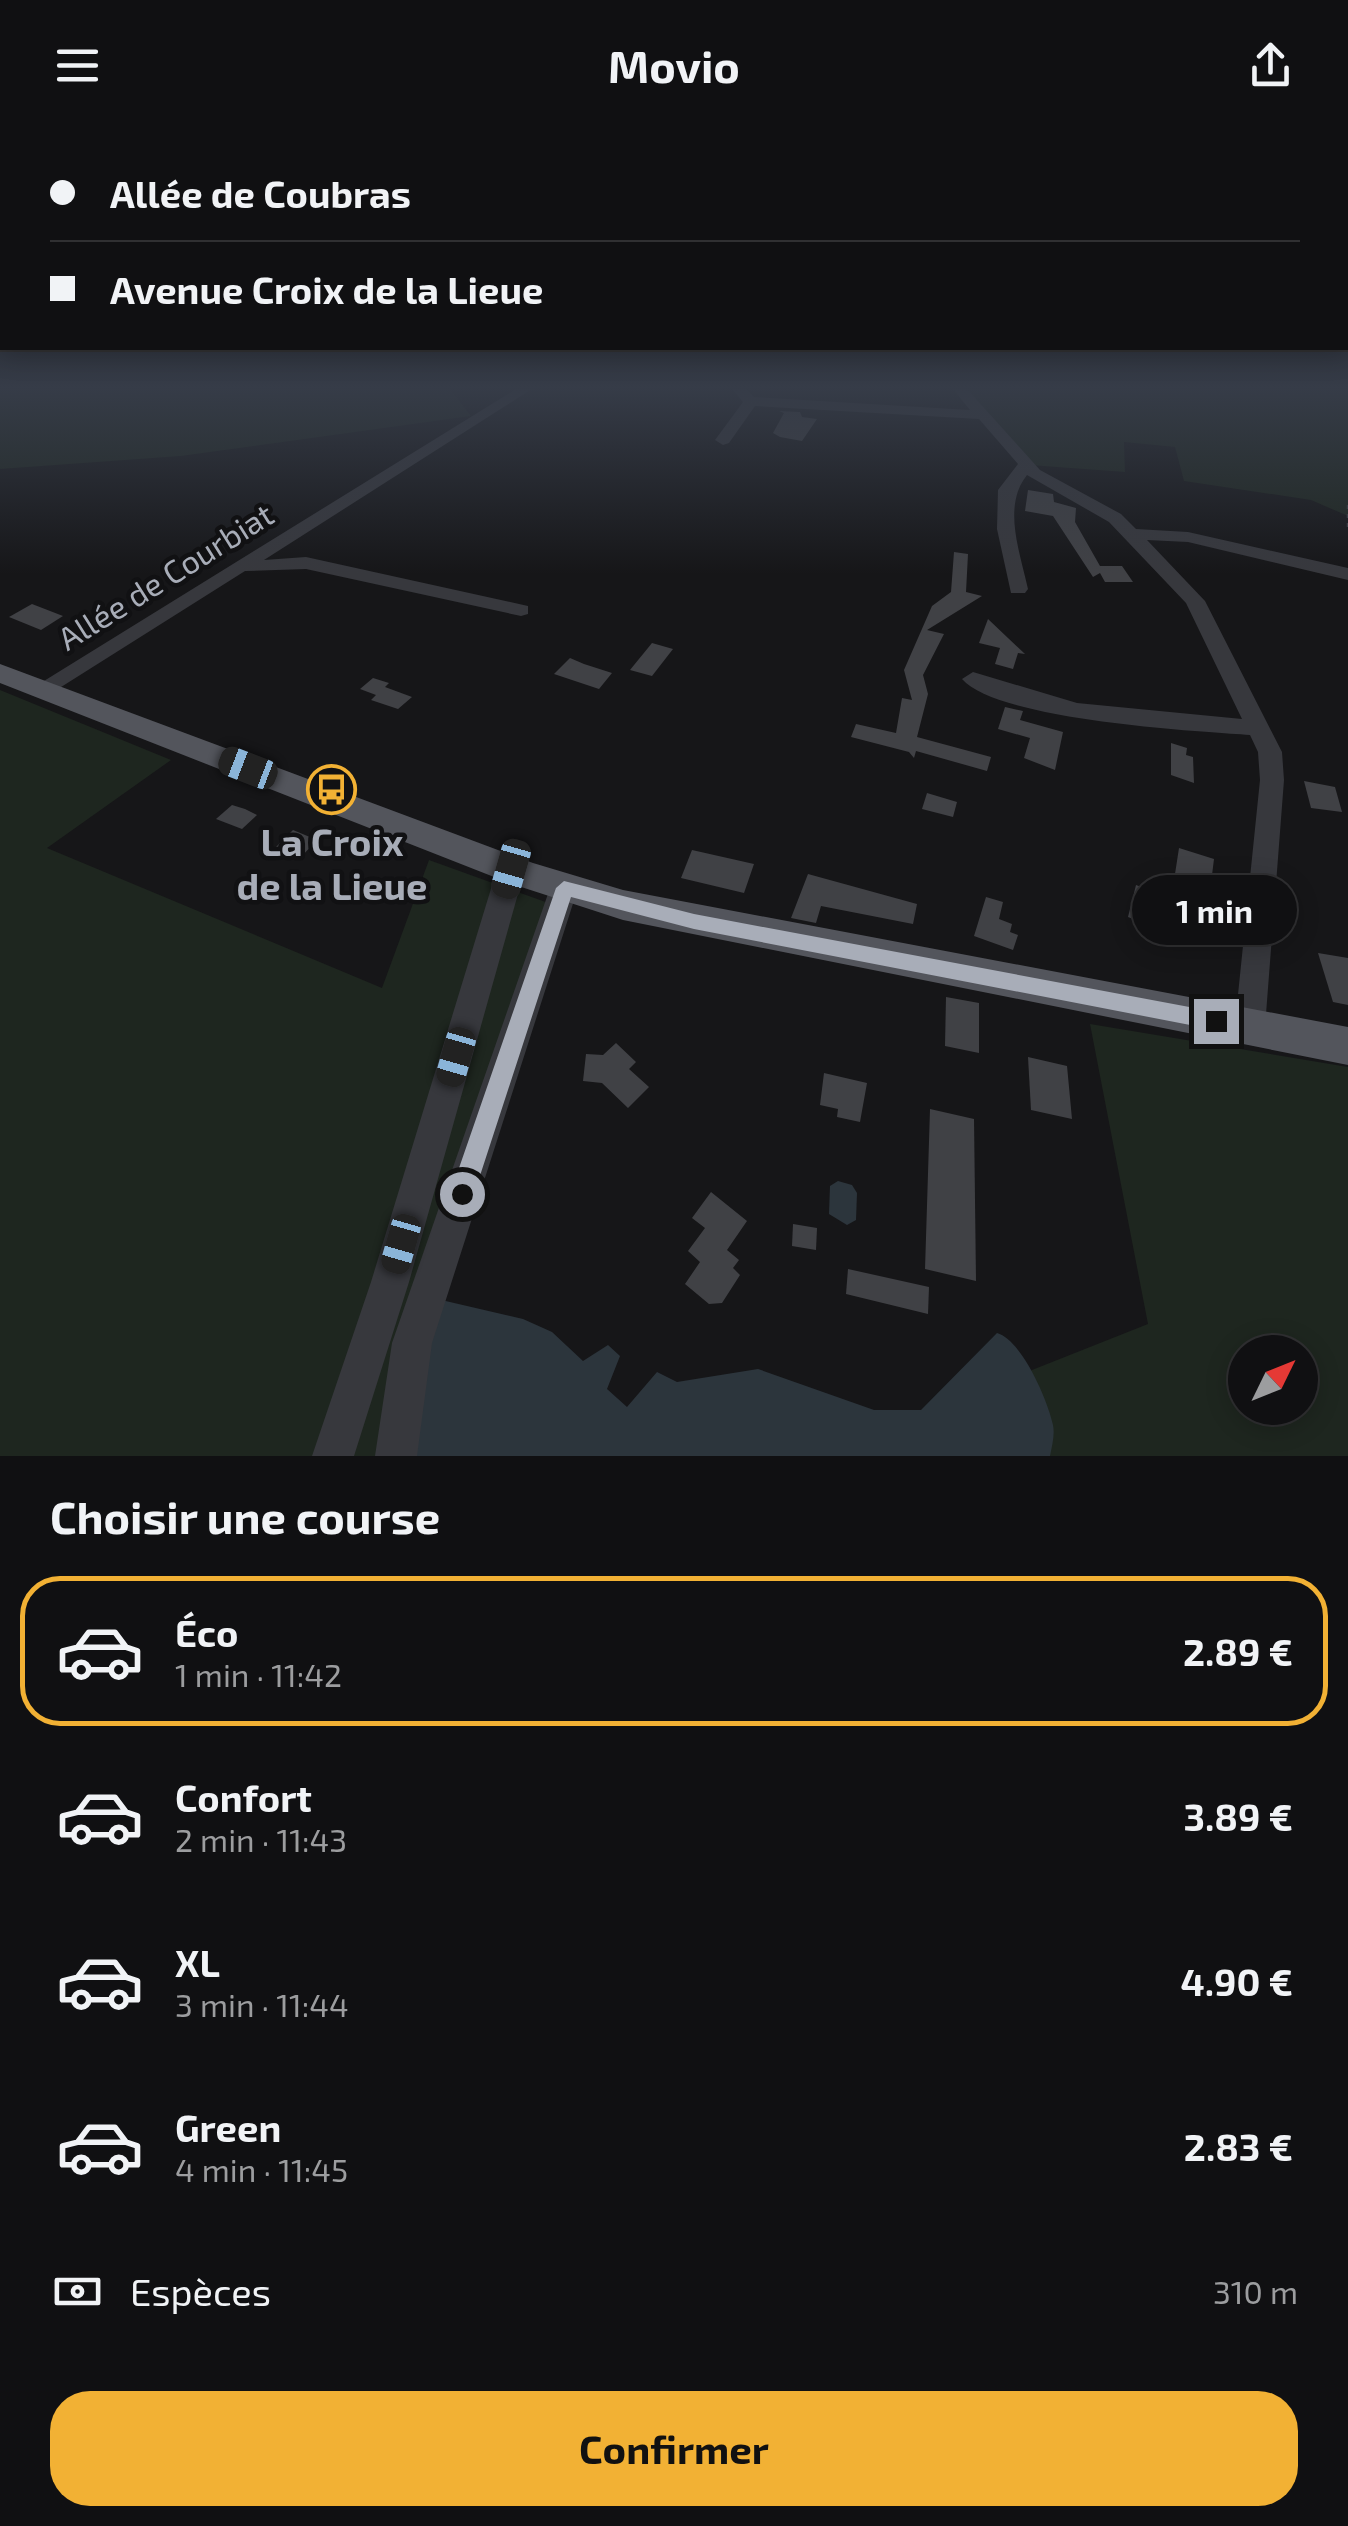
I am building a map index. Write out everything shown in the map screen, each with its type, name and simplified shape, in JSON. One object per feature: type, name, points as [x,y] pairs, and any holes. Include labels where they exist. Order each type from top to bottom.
[{"type":"main road","points":[[0,673],[564,888],[694,922],[1348,1046]]},
{"type":"street","name":"Allée de Courbiat","points":[[42,688],[425,451]]},
{"type":"street","points":[[1013,451],[1026,466],[1115,518],[1195,601],[1270,752],[1272,780],[1251,1014],[1254,1028]]},
{"type":"street","points":[[1018,589],[1006,529],[1006,490],[1026,466]]},
{"type":"street","points":[[1130,534],[1188,536],[1348,574]]},
{"type":"street","points":[[243,566],[306,563],[520,610]]},
{"type":"street","points":[[973,679],[994,689],[1132,720],[1258,728]]},
{"type":"street","points":[[333,1456],[390,1282],[511,869]]},
{"type":"street","points":[[396,1456],[412,1343],[564,888]]},
{"type":"path","points":[[1348,506],[1348,532]]},
{"type":"shaded area","points":[[0,451],[218,451],[181,456],[0,469]]},
{"type":"shaded area","points":[[1017,451],[1124,451],[1125,472],[1029,465]]},
{"type":"shaded area","points":[[1176,451],[1348,451],[1348,516],[1311,500],[1184,481]]},
{"type":"shaded area","points":[[0,690],[171,760],[47,848],[382,988],[429,860],[565,909],[421,1348],[410,1456],[0,1456]]},
{"type":"shaded area","points":[[1090,1024],[1348,1067],[1348,1456],[955,1456],[1032,1370],[1148,1324]]},
{"type":"shaded area","points":[[838,1181],[852,1185],[857,1193],[856,1220],[847,1225],[829,1214],[830,1186]]},
{"type":"shaded area","points":[[437,1299],[523,1319],[552,1332],[583,1361],[608,1345],[620,1356],[607,1389],[627,1407],[657,1372],[677,1382],[758,1369],[874,1410],[921,1410],[997,1333],[1016,1347],[1040,1387],[1053,1425],[1050,1456],[408,1456]]},
{"type":"building","points":[[1028,490],[1053,494],[1054,502],[1076,508],[1075,522],[1100,566],[1122,566],[1133,582],[1105,582],[1100,573],[1093,577],[1053,516],[1025,511]]},
{"type":"building","points":[[954,552],[968,554],[966,592],[982,596],[927,630],[944,634],[923,675],[928,694],[917,737],[991,757],[987,771],[916,751],[914,758],[909,752],[851,737],[856,724],[896,733],[902,698],[912,700],[904,670],[932,606],[951,592]]},
{"type":"building","points":[[32,604],[63,616],[41,630],[9,617]]},
{"type":"building","points":[[988,619],[1025,654],[1018,653],[1013,669],[995,664],[1000,648],[979,643]]},
{"type":"building","points":[[652,643],[673,649],[652,676],[630,670]]},
{"type":"building","points":[[570,658],[612,673],[599,689],[554,674]]},
{"type":"building","points":[[373,678],[412,697],[398,709],[371,700],[376,695],[360,689]]},
{"type":"building","points":[[1005,707],[1023,711],[1020,720],[1063,732],[1055,770],[1024,758],[1030,738],[998,729]]},
{"type":"building","points":[[1171,743],[1187,748],[1186,755],[1193,757],[1194,783],[1171,775]]},
{"type":"building","points":[[1304,781],[1335,787],[1342,812],[1311,808]]},
{"type":"building","points":[[927,793],[957,802],[953,817],[922,809]]},
{"type":"building","points":[[232,805],[257,815],[242,829],[216,819]]},
{"type":"building","points":[[293,830],[317,840],[300,858],[275,848]]},
{"type":"building","points":[[1179,848],[1214,859],[1209,899],[1173,887]]},
{"type":"building","points":[[692,850],[754,864],[744,893],[681,878]]},
{"type":"building","points":[[808,874],[917,904],[913,924],[821,906],[816,923],[791,918]]},
{"type":"building","points":[[1136,885],[1171,898],[1165,931],[1128,917]]},
{"type":"building","points":[[986,897],[1003,902],[999,919],[1012,924],[1010,932],[1018,935],[1013,950],[974,936]]},
{"type":"building","points":[[1318,953],[1348,958],[1348,1005],[1333,1002]]},
{"type":"building","points":[[946,997],[979,1003],[979,1053],[945,1046]]},
{"type":"building","points":[[616,1043],[636,1062],[629,1069],[649,1087],[628,1108],[602,1083],[583,1081],[586,1054],[603,1055]]},
{"type":"building","points":[[1028,1057],[1067,1066],[1072,1119],[1031,1110]]},
{"type":"building","points":[[824,1073],[867,1083],[860,1122],[837,1117],[838,1109],[820,1105]]},
{"type":"building","points":[[930,1109],[974,1119],[976,1281],[925,1269]]},
{"type":"building","points":[[711,1192],[747,1221],[727,1250],[739,1260],[733,1268],[740,1275],[722,1303],[709,1304],[685,1284],[700,1262],[688,1251],[705,1228],[692,1218]]},
{"type":"building","points":[[793,1224],[817,1228],[816,1250],[792,1246]]},
{"type":"building","points":[[848,1269],[929,1287],[928,1314],[846,1294]]},
{"type":"place","name":"La Croix de la Lieue","points":[[332,789]]},
{"type":"route","points":[[462,1194],[564,888],[694,922],[1216,1021]]}]
